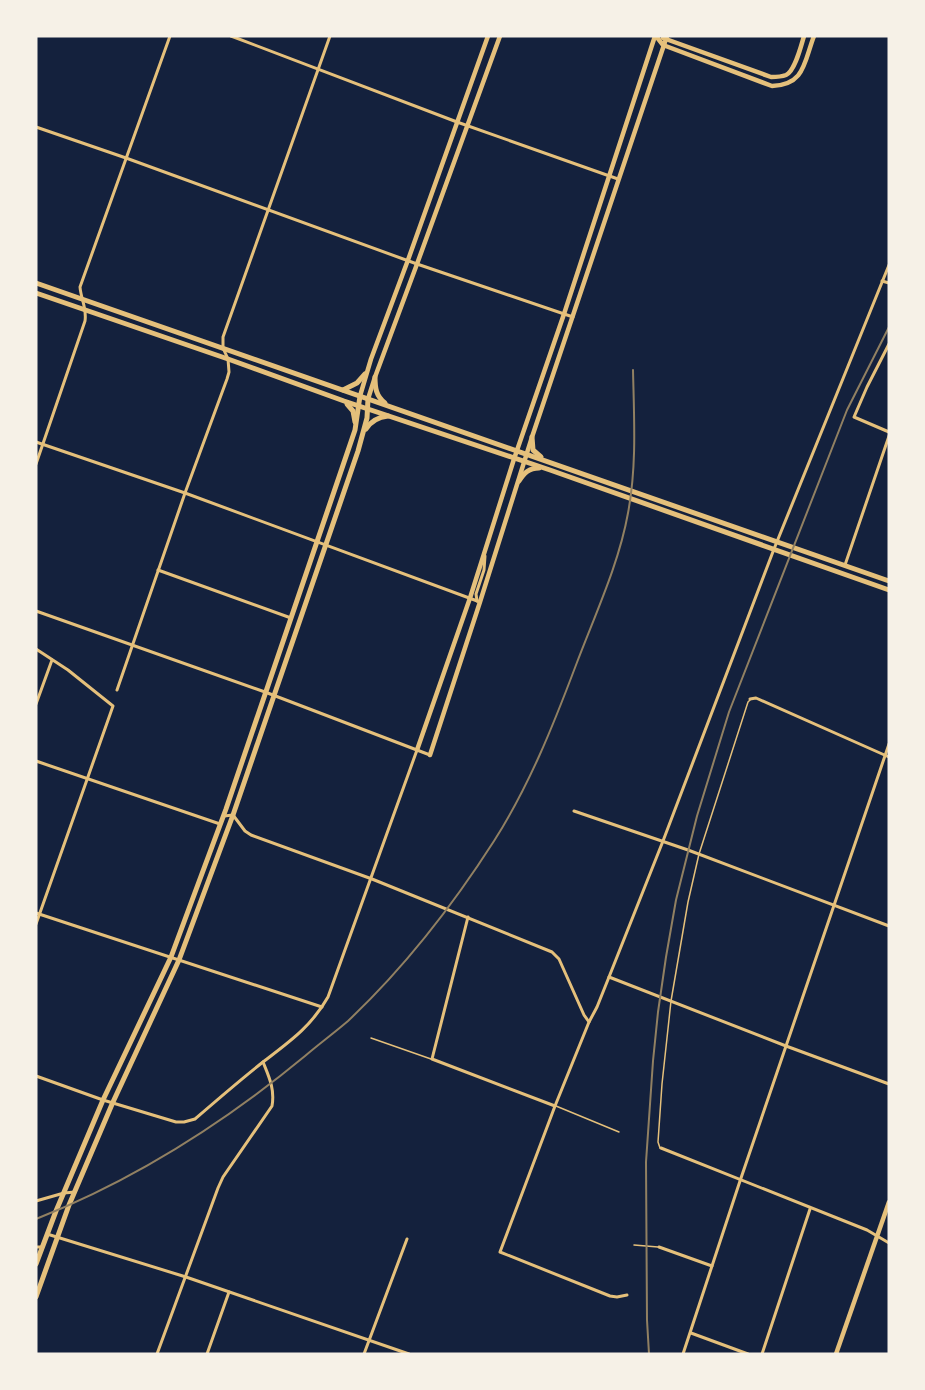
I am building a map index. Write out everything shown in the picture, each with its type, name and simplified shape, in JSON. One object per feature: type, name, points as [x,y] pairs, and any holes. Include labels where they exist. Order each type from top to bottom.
[{"type":"main road","points":[[36,1264],[39,1247],[47,1234],[103,1100],[171,957],[223,816],[356,430],[365,374],[488,36]]},
{"type":"main road","points":[[36,1297],[75,1192],[113,1102],[179,960],[233,815],[362,436],[368,399],[375,377],[500,36]]},
{"type":"main road","points":[[656,36],[666,37],[771,77],[779,77],[792,71],[804,36]]},
{"type":"main road","points":[[656,36],[663,45],[772,86],[788,84],[800,75],[814,36]]},
{"type":"main road","points":[[417,750],[470,598],[514,459],[656,36]]},
{"type":"main road","points":[[429,755],[532,437],[666,37]]},
{"type":"main road","points":[[36,283],[889,581]]},
{"type":"main road","points":[[36,293],[344,401],[547,469],[889,590]]},
{"type":"main road","points":[[342,390],[357,383],[365,374]]},
{"type":"main road","points":[[375,377],[376,393],[391,407]]},
{"type":"main road","points":[[344,401],[353,411],[356,430]]},
{"type":"main road","points":[[362,436],[372,422],[390,416]]},
{"type":"main road","points":[[532,437],[534,450],[544,460]]},
{"type":"main road","points":[[519,481],[531,469],[547,469]]},
{"type":"main road","points":[[836,1354],[889,1202]]},
{"type":"street","points":[[36,464],[85,321],[86,310],[81,298],[80,287],[170,36]]},
{"type":"street","points":[[231,36],[618,180]]},
{"type":"street","points":[[117,690],[227,379],[228,359],[223,348],[223,337],[330,36]]},
{"type":"street","points":[[36,127],[417,264],[573,317]]},
{"type":"street","points":[[627,1295],[610,1296],[500,1252],[555,1106],[663,841],[774,549],[889,265]]},
{"type":"street","points":[[882,281],[889,283]]},
{"type":"street","points":[[845,565],[889,434],[854,417],[889,344]]},
{"type":"street","points":[[36,442],[185,493],[479,602]]},
{"type":"street","points":[[479,602],[476,594],[484,570],[485,547]]},
{"type":"street","points":[[158,570],[291,618]]},
{"type":"street","points":[[36,611],[274,695],[429,755]]},
{"type":"street","points":[[36,649],[68,670],[113,706],[36,924]]},
{"type":"street","points":[[36,704],[52,660]]},
{"type":"street","points":[[750,699],[756,698],[887,756]]},
{"type":"street","points":[[683,1354],[786,1046],[887,756],[889,744]]},
{"type":"street","points":[[36,1076],[103,1100],[176,1122],[184,1122],[195,1119],[287,1044],[312,1022],[333,988],[417,750]]},
{"type":"street","points":[[36,761],[220,824]]},
{"type":"street","points":[[574,811],[699,854],[889,926]]},
{"type":"street","points":[[223,816],[233,815],[251,835],[372,879],[552,952],[558,958],[589,1022]]},
{"type":"street","points":[[38,914],[323,1007]]},
{"type":"street","points":[[468,917],[432,1059],[555,1106]]},
{"type":"street","points":[[609,977],[889,1084]]},
{"type":"street","points":[[157,1354],[223,1177],[272,1106],[274,1098],[272,1083],[263,1062]]},
{"type":"street","points":[[661,1149],[867,1230],[889,1243]]},
{"type":"street","points":[[36,1200],[64,1192],[75,1192]]},
{"type":"street","points":[[762,1354],[810,1209]]},
{"type":"street","points":[[47,1234],[186,1277],[410,1354]]},
{"type":"street","points":[[364,1354],[407,1239]]},
{"type":"street","points":[[659,1247],[712,1266]]},
{"type":"street","points":[[207,1354],[229,1292]]},
{"type":"street","points":[[691,1334],[748,1354]]},
{"type":"lane","points":[[661,1149],[658,1142],[660,1107],[671,1001],[688,902],[699,854],[750,699]]},
{"type":"lane","points":[[371,1038],[432,1059]]},
{"type":"lane","points":[[555,1106],[619,1132]]},
{"type":"lane","points":[[634,1245],[659,1247]]},
{"type":"railway","points":[[649,1354],[646,1162],[658,1012],[676,900],[697,816],[729,712],[847,410],[889,327]]},
{"type":"railway","points":[[36,1219],[72,1204],[143,1168],[210,1127],[274,1081],[369,1001],[408,958],[462,889],[507,820],[540,755],[619,552],[633,477],[633,370]]}]
